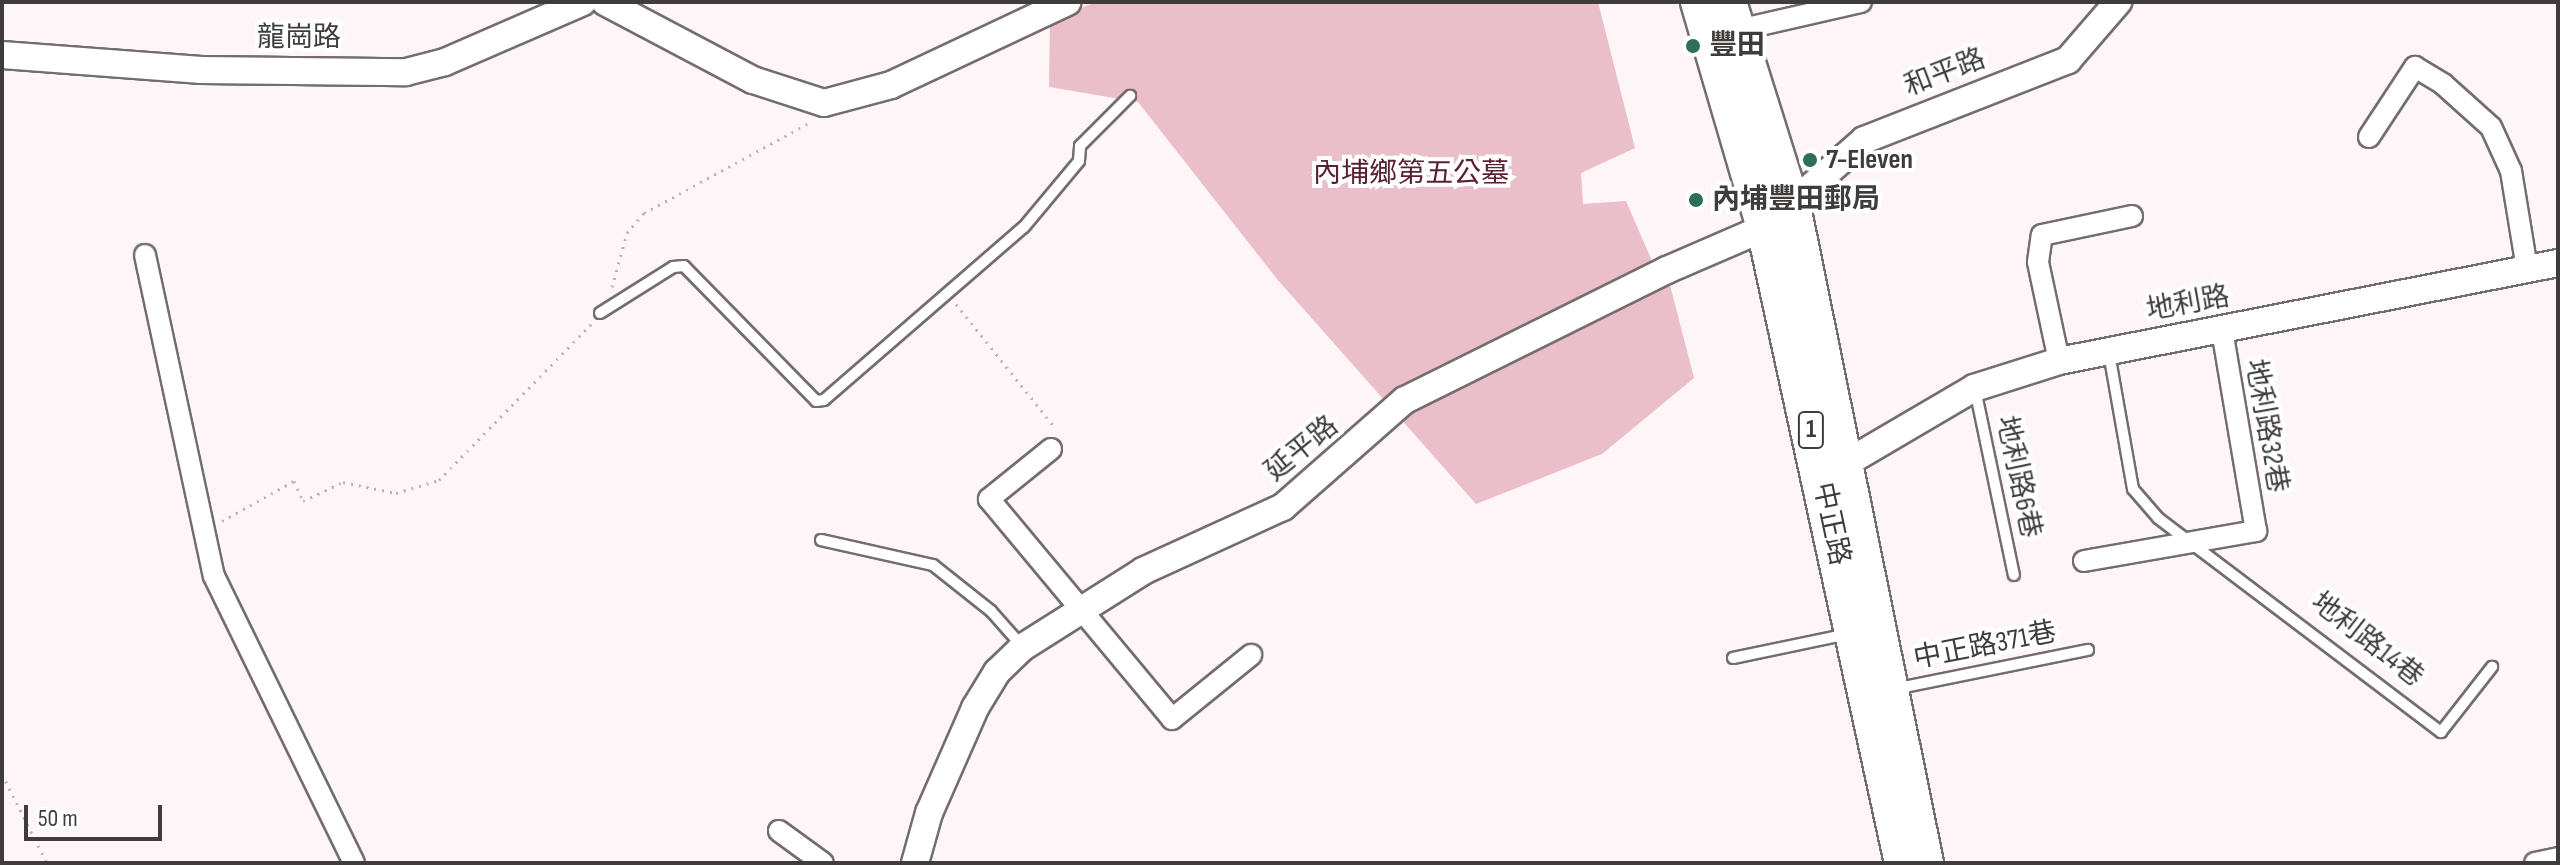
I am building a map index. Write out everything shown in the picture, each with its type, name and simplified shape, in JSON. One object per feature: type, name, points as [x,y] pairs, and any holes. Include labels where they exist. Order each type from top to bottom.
[{"type":"main road","name":"中正路","points":[[1698,2],[1764,228],[1902,863]]},
{"type":"main road","name":"中正路","points":[[1734,16],[1793,206],[1848,462],[1926,863]]},
{"type":"street","name":"龍崗路","points":[[2,55],[201,70],[406,72],[445,62],[583,2]]},
{"type":"street","points":[[605,2],[753,80],[824,103],[891,85],[1067,2]]},
{"type":"street","points":[[1734,16],[1861,2]]},
{"type":"street","name":"和平路","points":[[1793,206],[1864,140],[2068,60],[2118,2]]},
{"type":"street","points":[[2369,137],[2415,67],[2443,84],[2491,127],[2511,171],[2527,269]]},
{"type":"street","name":"延平路","points":[[915,863],[929,813],[975,708],[997,672],[1023,647],[1202,540],[1283,507],[1405,400],[1667,270],[1764,228],[1793,206]]},
{"type":"street","points":[[2059,361],[2038,262],[2042,235],[2132,216]]},
{"type":"street","points":[[145,255],[201,533],[214,576],[354,863]]},
{"type":"street","name":"地利路","points":[[1848,462],[1974,388],[2059,361],[2558,263]]},
{"type":"street","name":"地利路32巷","points":[[2193,542],[2256,531],[2222,330]]},
{"type":"street","points":[[1054,439],[989,499],[1172,719],[1251,655]]},
{"type":"street","points":[[2084,561],[2193,542]]},
{"type":"street","points":[[779,831],[823,863]]},
{"type":"street","points":[[2535,863],[2558,858]]},
{"type":"lane","points":[[600,313],[673,267],[684,266],[816,401],[824,400],[1024,227],[1079,161],[1080,146],[1130,96]]},
{"type":"lane","name":"地利路14巷","points":[[2108,351],[2133,489],[2158,518],[2441,732],[2492,667]]},
{"type":"lane","name":"地利路6巷","points":[[1974,388],[2014,575]]},
{"type":"lane","points":[[821,540],[933,565],[991,611],[1023,647]]},
{"type":"lane","points":[[1733,658],[1854,633]]},
{"type":"lane","name":"中正路371巷","points":[[1892,689],[2088,650]]},
{"type":"path","points":[[201,533],[294,481],[303,501],[343,482],[396,493],[439,480],[600,313],[616,277],[627,233],[644,213],[817,119],[824,103]]},
{"type":"path","points":[[947,293],[1054,439]]},
{"type":"path","points":[[2,774],[47,863]]},
{"type":"green space","name":"內埔鄉第五公墓","points":[[1096,2],[1598,2],[1635,148],[1581,173],[1583,204],[1626,201],[1652,261],[1662,254],[1694,378],[1602,454],[1476,504],[1277,279],[1138,102],[1049,87],[1050,20]]},
{"type":"place","name":"豐田","points":[[1693,46]]},
{"type":"place","name":"7-Eleven","points":[[1810,160]]},
{"type":"place","name":"內埔豐田郵局","points":[[1696,200]]}]
